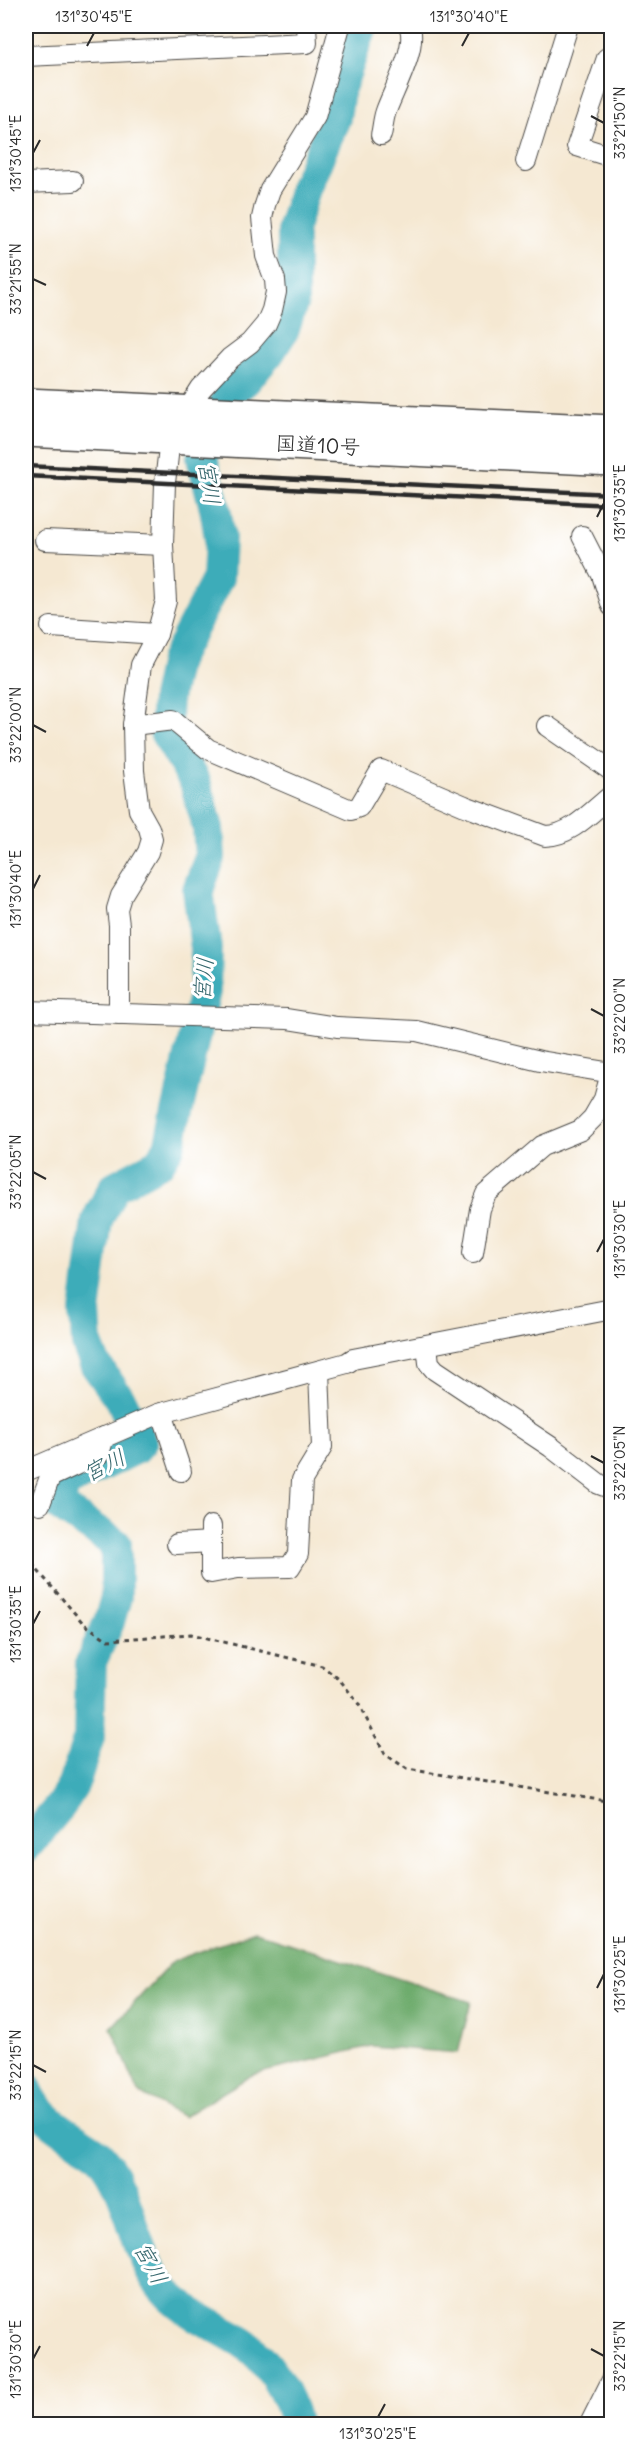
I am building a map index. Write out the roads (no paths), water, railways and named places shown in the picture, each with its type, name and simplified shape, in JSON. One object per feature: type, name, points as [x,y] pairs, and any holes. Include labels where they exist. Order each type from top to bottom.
[{"type":"highway","name":"国道10号","points":[[26,405],[178,426],[612,459]]},
{"type":"highway","name":"国道10号","points":[[26,430],[178,426],[612,432]]},
{"type":"street","points":[[26,56],[307,42],[306,26]]},
{"type":"street","points":[[119,1014],[117,909],[121,896],[148,852],[152,839],[139,810],[134,771],[133,725],[140,672],[157,634],[166,601],[163,545],[165,483],[178,426],[201,388],[230,358],[250,343],[266,324],[272,310],[276,292],[275,280],[266,256],[262,218],[265,205],[270,190],[315,117],[340,26]]},
{"type":"street","points":[[381,135],[385,114],[410,48],[412,30],[410,26]]},
{"type":"street","points":[[526,161],[568,26]]},
{"type":"street","points":[[612,59],[607,58],[577,146],[612,157]]},
{"type":"street","points":[[26,183],[73,181]]},
{"type":"street","points":[[582,536],[602,574],[612,606]]},
{"type":"street","points":[[45,540],[163,545]]},
{"type":"street","points":[[51,627],[157,634]]},
{"type":"street","points":[[133,725],[173,720],[208,749],[351,810],[359,807],[381,770],[465,806],[545,836],[553,836],[570,829],[612,795]]},
{"type":"street","points":[[547,726],[612,771]]},
{"type":"street","points":[[26,1011],[287,1019],[337,1027],[417,1031],[540,1061],[612,1072],[604,1099],[593,1118],[581,1130],[542,1146],[486,1194],[480,1209],[473,1253]]},
{"type":"street","points":[[26,1471],[160,1414],[347,1364],[353,1359],[612,1309]]},
{"type":"street","points":[[427,1345],[429,1363],[435,1370],[551,1447],[599,1484],[612,1489]]},
{"type":"street","points":[[177,1544],[211,1534],[211,1573],[238,1568],[290,1567],[298,1554],[303,1480],[322,1448],[319,1371]]},
{"type":"street","points":[[160,1414],[181,1471]]},
{"type":"street","points":[[40,1504],[50,1477],[99,1454],[111,1434]]},
{"type":"street","points":[[590,2424],[612,2380]]},
{"type":"waterway","name":"宮川","points":[[26,1847],[61,1805],[74,1784],[89,1737],[91,1662],[109,1622],[116,1597],[116,1544],[58,1505],[65,1484],[135,1449],[141,1442],[122,1402],[95,1364],[87,1344],[85,1312],[97,1220],[114,1187],[159,1163],[169,1147],[205,991],[206,948],[198,890],[210,857],[208,828],[195,782],[165,732],[167,698],[175,661],[218,578],[220,538],[202,458],[228,395],[245,381],[269,353],[284,329],[293,301],[293,228],[305,189],[335,118],[339,91],[362,26]]},
{"type":"waterway","name":"宮川","points":[[26,2087],[42,2113],[97,2153],[112,2173],[121,2190],[147,2263],[157,2280],[185,2309],[242,2342],[260,2357],[283,2390],[295,2424]]},
{"type":"railway","points":[[26,466],[612,494]]},
{"type":"railway","points":[[26,476],[612,505]]}]
